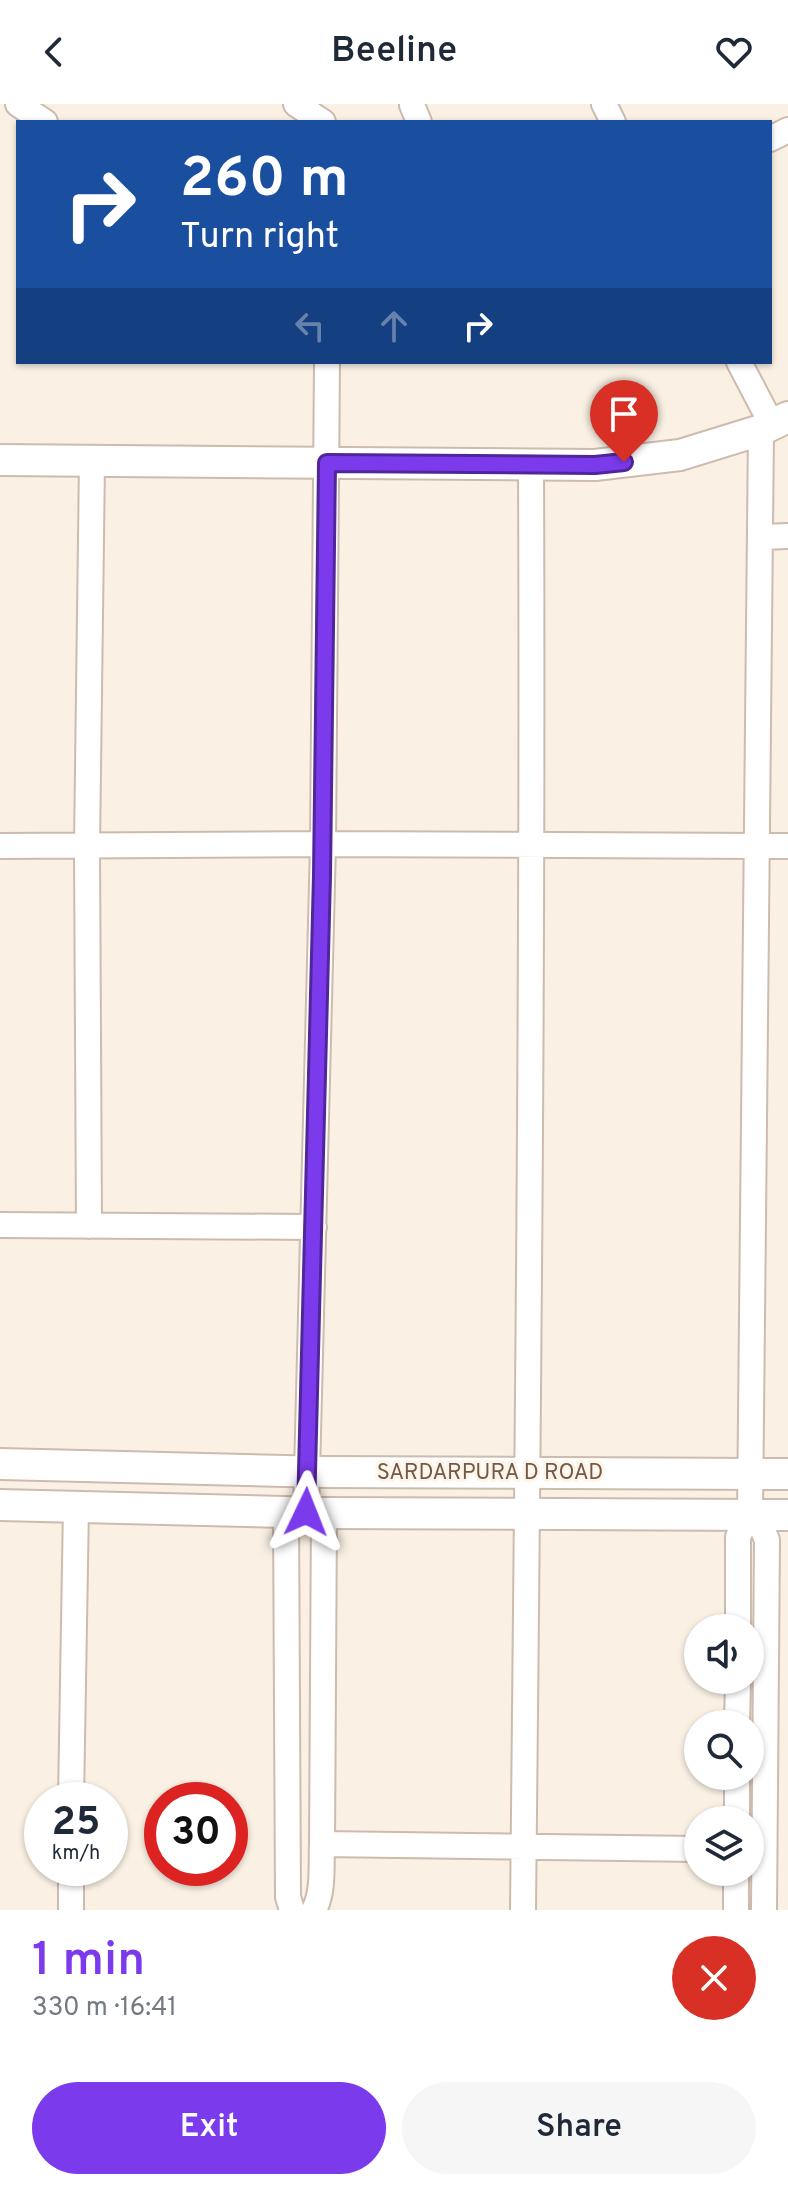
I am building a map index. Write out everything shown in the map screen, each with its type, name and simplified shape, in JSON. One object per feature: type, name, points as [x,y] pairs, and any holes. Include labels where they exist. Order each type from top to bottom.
[{"type":"street","points":[[18,104],[42,120]]},
{"type":"street","points":[[301,105],[320,120]]},
{"type":"street","points":[[292,1910],[288,1897],[307,1471],[323,844],[327,364]]},
{"type":"street","points":[[738,1614],[738,1537],[750,1515],[761,537],[773,424],[740,364]]},
{"type":"street","points":[[0,460],[595,465],[680,455],[773,424]]},
{"type":"street","points":[[89,1226],[87,846],[92,461]]},
{"type":"street","points":[[523,1910],[529,1472],[531,465]]},
{"type":"street","points":[[761,537],[788,536]]},
{"type":"street","points":[[0,846],[788,846]]},
{"type":"street","points":[[0,1225],[314,1227]]},
{"type":"street","name":"SARDARPURA D ROAD","points":[[0,1464],[307,1471],[788,1474]]},
{"type":"street","name":"SARDARPURA D ROAD","points":[[0,1505],[305,1512],[788,1515]]},
{"type":"street","points":[[71,1782],[76,1506]]},
{"type":"street","points":[[305,1512],[322,1844],[320,1887],[314,1910]]},
{"type":"street","points":[[750,1515],[761,1526],[767,1540],[758,1806]]},
{"type":"street","points":[[322,1844],[684,1849]]},
{"type":"street","points":[[71,1886],[71,1910]]},
{"type":"street","points":[[736,1886],[736,1910]]},
{"type":"street","points":[[761,1886],[764,1910]]},
{"type":"route","points":[[306,1512],[322,875],[327,463],[595,465],[624,462]]}]
